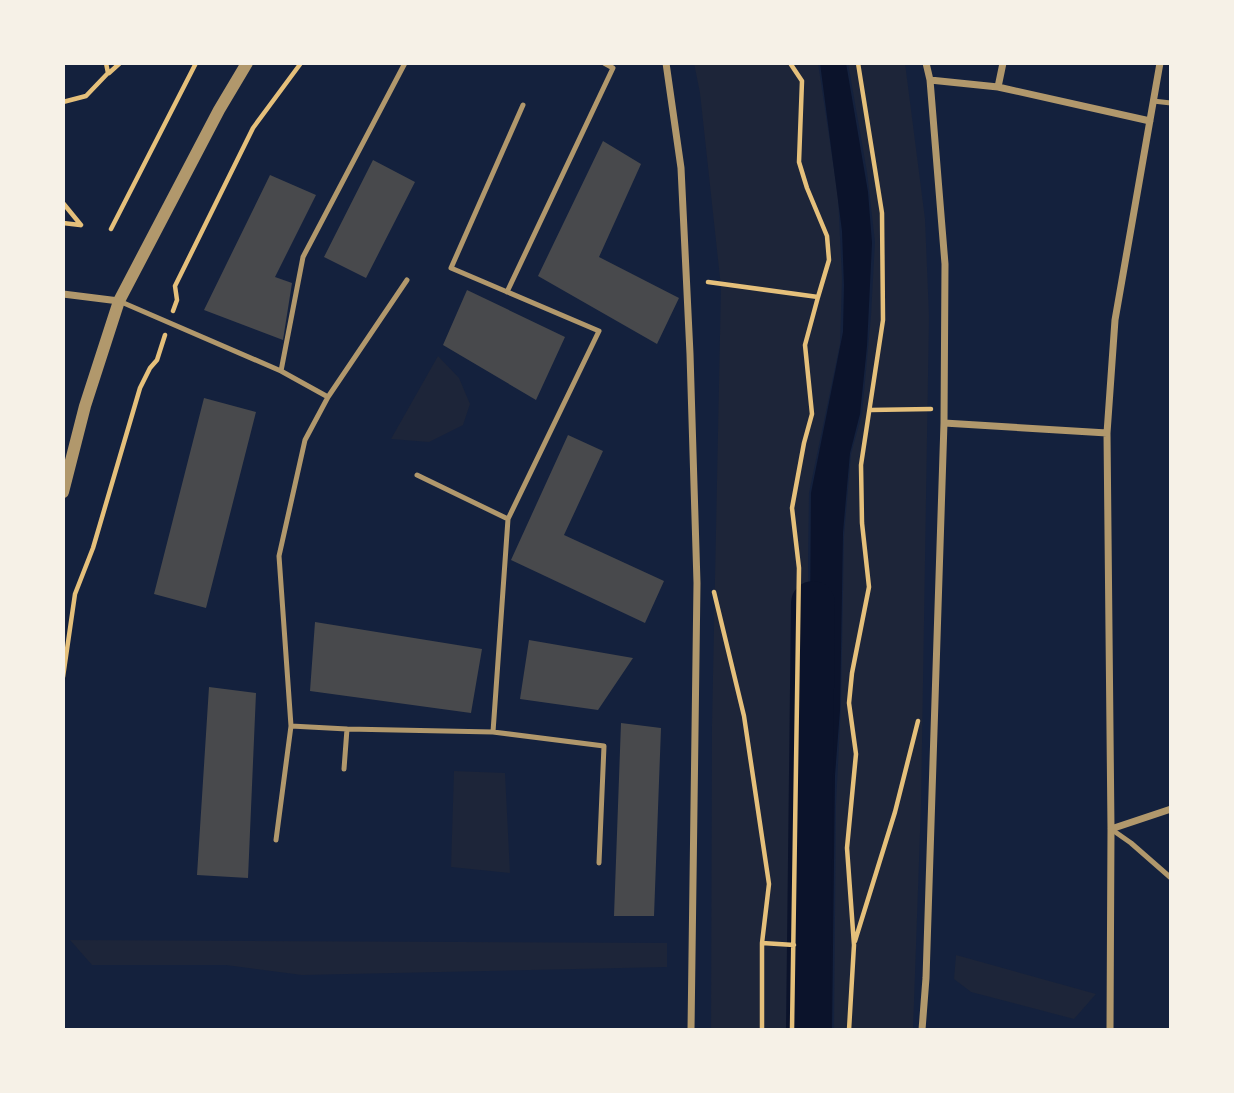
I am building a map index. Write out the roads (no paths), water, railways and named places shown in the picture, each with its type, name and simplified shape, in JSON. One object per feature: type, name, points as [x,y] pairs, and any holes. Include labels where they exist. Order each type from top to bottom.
[{"type":"street","points":[[63,492],[85,406],[119,301],[219,110],[247,63]]},
{"type":"street","points":[[666,63],[681,168],[697,583],[691,1030]]},
{"type":"street","points":[[922,1030],[944,423],[945,264],[930,80],[926,63]]},
{"type":"street","points":[[998,87],[1003,63]]},
{"type":"street","points":[[1110,1030],[1107,433],[1115,320],[1160,63]]},
{"type":"street","points":[[930,80],[998,87],[1150,121]]},
{"type":"street","points":[[63,294],[119,301]]},
{"type":"street","points":[[944,423],[1107,433]]},
{"type":"street","points":[[1111,829],[1171,809]]},
{"type":"lane","points":[[281,371],[303,257],[405,63]]},
{"type":"lane","points":[[507,292],[613,68],[604,63]]},
{"type":"lane","points":[[1153,100],[1171,103]]},
{"type":"lane","points":[[493,732],[508,519],[599,331],[451,268],[523,105]]},
{"type":"lane","points":[[276,841],[291,726],[279,556],[304,440],[328,397],[407,280]]},
{"type":"lane","points":[[119,301],[281,371],[328,397]]},
{"type":"lane","points":[[417,475],[508,519]]},
{"type":"lane","points":[[291,726],[493,732],[604,746],[599,863]]},
{"type":"lane","points":[[344,769],[347,729]]},
{"type":"lane","points":[[1111,829],[1171,878]]},
{"type":"waterway","points":[[808,1030],[813,603]]}]
